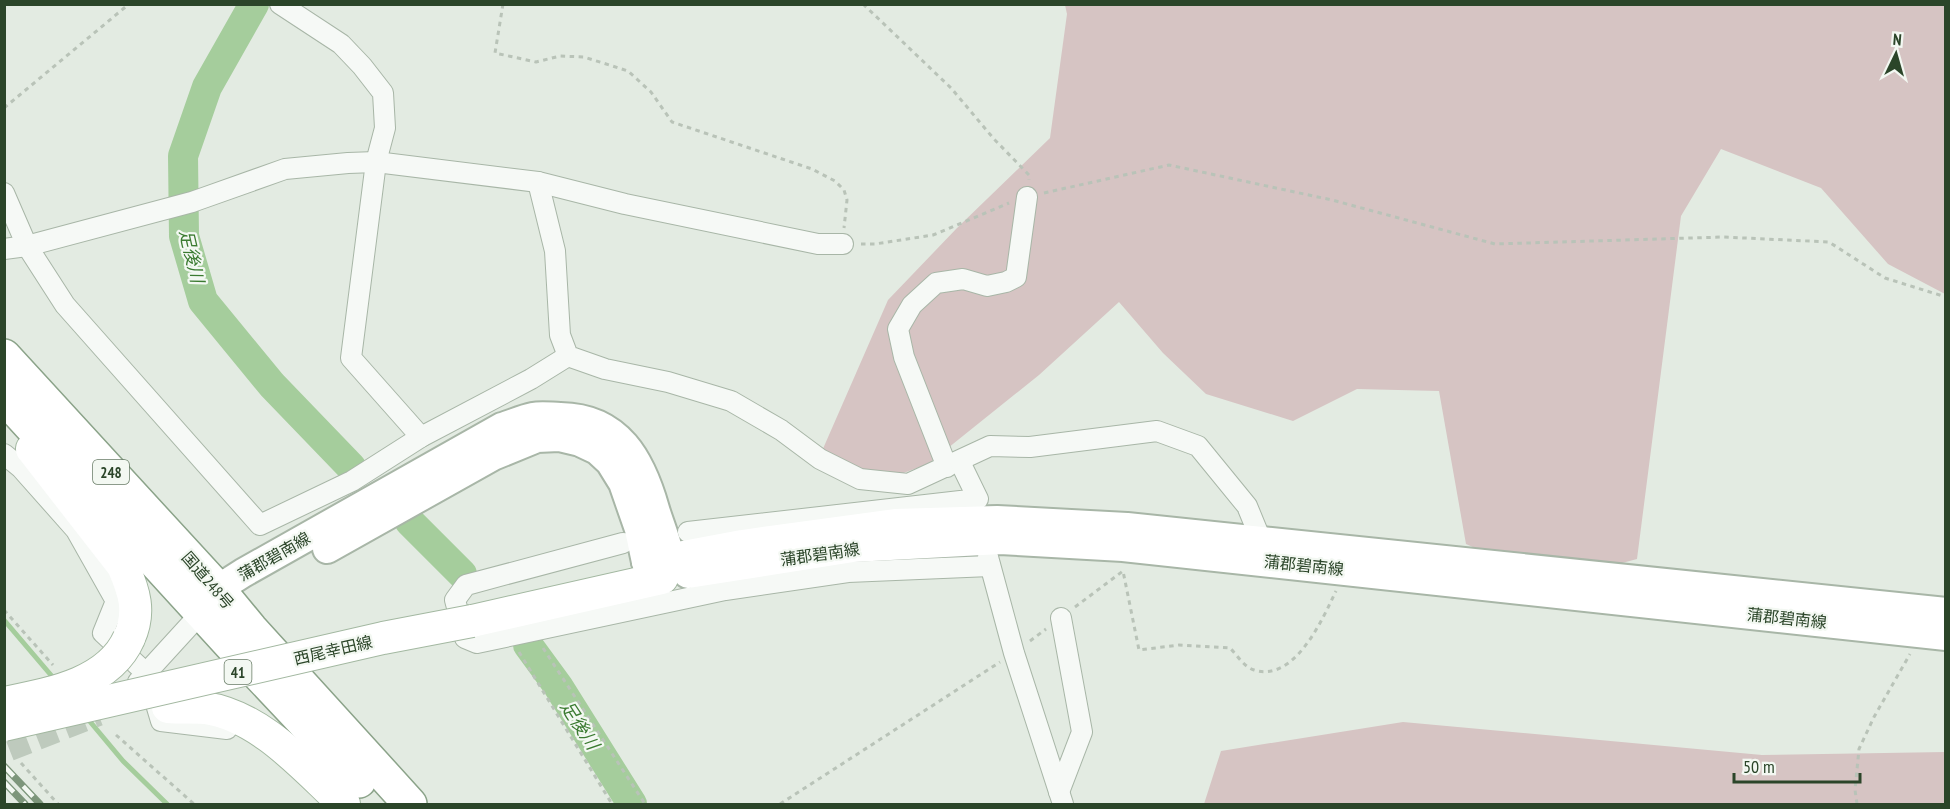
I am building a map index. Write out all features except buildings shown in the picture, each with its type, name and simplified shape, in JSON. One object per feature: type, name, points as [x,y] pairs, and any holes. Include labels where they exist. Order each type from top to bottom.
[{"type":"highway","name":"国道248号","points":[[4,356],[216,601],[380,804]]},
{"type":"highway","name":"国道248号","points":[[9,402],[216,601],[251,629],[410,804]]},
{"type":"main road","points":[[4,703],[86,681],[112,664],[125,647],[133,629],[137,607],[132,585],[123,566],[16,429],[9,402]]},
{"type":"main road","name":"蒲郡碧南線","points":[[216,601],[502,428],[534,417],[568,417],[591,421],[623,442],[636,458],[648,486],[650,560]]},
{"type":"main road","name":"蒲郡碧南線","points":[[650,560],[742,544],[895,523],[998,520],[1127,527],[1261,540],[1946,612]]},
{"type":"main road","name":"蒲郡碧南線","points":[[650,560],[1000,540],[1123,547],[1935,635]]},
{"type":"main road","name":"西尾幸田線","points":[[4,726],[383,638],[471,615],[650,560]]},
{"type":"main road","name":"西尾幸田線","points":[[4,717],[471,615]]},
{"type":"main road","points":[[13,753],[168,708],[205,708],[232,715],[256,728],[284,749],[344,804]]},
{"type":"street","points":[[280,4],[341,44],[383,93],[385,128],[376,162],[351,358],[421,437]]},
{"type":"street","points":[[4,249],[27,246],[182,204],[285,169],[376,162],[538,182],[625,204],[818,244],[843,244]]},
{"type":"street","points":[[538,182],[555,251],[560,335],[568,356],[605,369],[668,382],[731,401],[781,430],[820,459],[860,478],[908,484],[990,447],[1030,447],[1157,431],[1198,446],[1247,506],[1261,540]]},
{"type":"street","points":[[4,193],[27,246],[65,305],[260,525],[352,481],[421,437],[531,379],[568,356]]},
{"type":"street","points":[[687,532],[978,499],[953,465],[904,357],[898,329],[912,305],[936,283],[963,279],[987,286],[1006,282],[1016,277],[1027,197]]},
{"type":"street","points":[[4,454],[21,468],[76,530],[116,602],[103,633],[147,674],[161,721],[227,729]]},
{"type":"street","points":[[650,560],[466,585],[455,600],[465,638],[477,643],[725,590],[837,574],[989,561],[1014,653],[1061,798]]},
{"type":"street","points":[[99,716],[147,674],[216,601]]},
{"type":"street","points":[[1061,618],[1082,732],[1061,798]]},
{"type":"path","points":[[4,108],[129,4]]},
{"type":"path","points":[[503,4],[495,53],[536,62],[560,56],[584,57],[628,71],[651,92],[672,122],[812,169],[835,181],[844,190],[847,200],[843,244],[875,244],[933,236],[1027,197],[1169,165],[1332,200],[1495,244],[1723,237],[1829,242],[1885,278],[1946,297]]},
{"type":"path","points":[[862,4],[951,88],[994,139],[1029,175],[1027,197]]},
{"type":"path","points":[[780,804],[1014,653],[1123,571],[1139,650],[1179,645],[1230,648],[1254,670],[1274,671],[1295,657],[1317,631],[1346,570]]},
{"type":"path","points":[[4,610],[53,665]]},
{"type":"path","points":[[532,631],[645,804]]},
{"type":"path","points":[[1857,804],[1855,790],[1859,749],[1874,717],[1917,642],[1935,635]]},
{"type":"path","points":[[509,636],[612,804]]},
{"type":"path","points":[[116,735],[194,804]]},
{"type":"path","points":[[13,753],[58,804]]},
{"type":"shaded area","points":[[1065,5],[1945,5],[1945,294],[1888,264],[1821,188],[1721,149],[1681,216],[1637,559],[1551,582],[1466,544],[1439,391],[1357,389],[1293,421],[1206,394],[1163,353],[1119,302],[1039,375],[928,464],[876,483],[822,451],[888,300],[957,228],[1050,138],[1067,14]]},
{"type":"shaded area","points":[[1403,722],[1762,755],[1945,752],[1945,804],[1204,804],[1221,751]]},
{"type":"waterway","name":"足後川","points":[[254,4],[207,87],[183,156],[184,236],[203,301],[272,385],[351,467]]},
{"type":"waterway","name":"足後川","points":[[410,522],[462,574]]},
{"type":"waterway","points":[[4,620],[56,681]]},
{"type":"waterway","name":"足後川","points":[[528,645],[558,686],[632,804]]},
{"type":"waterway","points":[[87,718],[123,761],[167,804]]},
{"type":"tunnel","points":[[10,751],[99,716]]},
{"type":"railway","points":[[4,766],[40,804]]},
{"type":"railway","points":[[4,782],[25,804]]}]
